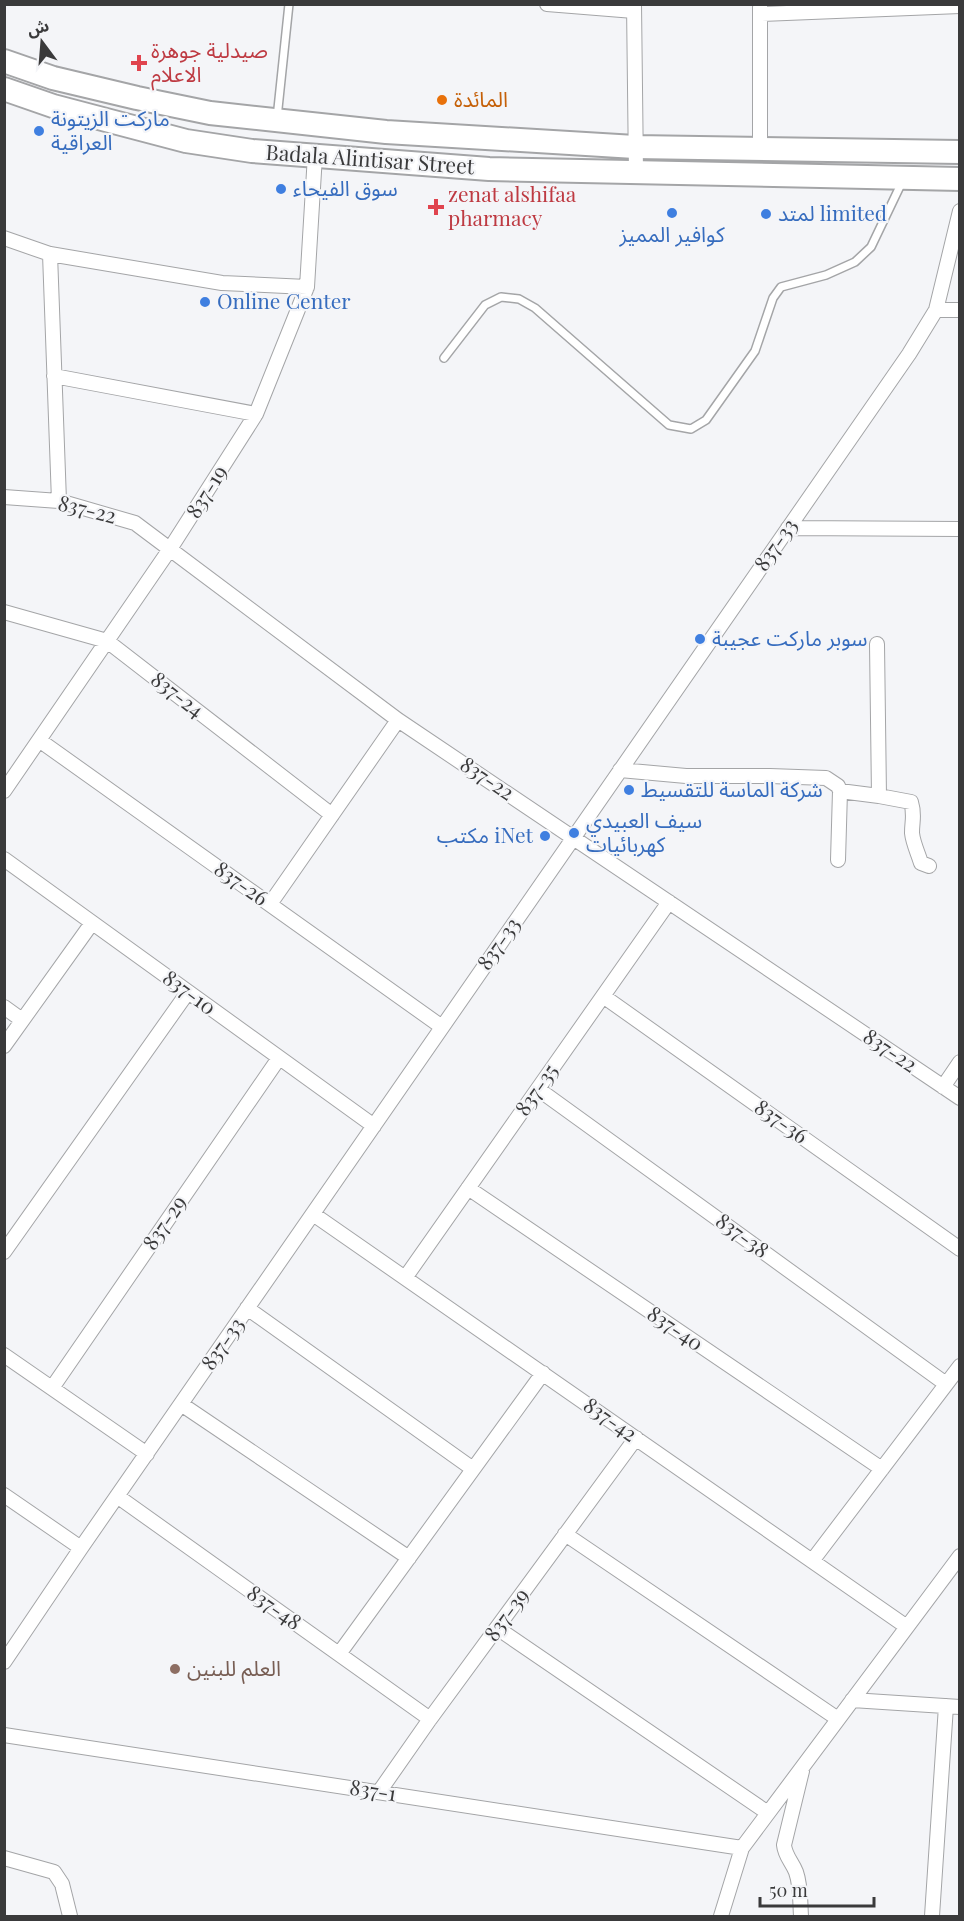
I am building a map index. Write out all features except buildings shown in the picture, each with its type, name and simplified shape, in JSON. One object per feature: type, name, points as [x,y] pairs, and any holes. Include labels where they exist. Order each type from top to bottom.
[{"type":"main road","name":"Badala Alintisar Street","points":[[4,61],[53,78],[210,113],[386,132],[635,147],[960,152]]},
{"type":"main road","name":"Badala Alintisar Street","points":[[4,89],[53,106],[186,141],[252,151],[489,169],[960,179]]},
{"type":"street","points":[[548,4],[634,8],[636,172]]},
{"type":"street","points":[[760,149],[760,9],[960,6]]},
{"type":"street","name":"837-19","points":[[4,791],[170,549],[256,414],[307,287],[315,155]]},
{"type":"street","name":"837-33","points":[[4,1662],[909,354],[936,310],[960,211]]},
{"type":"street","points":[[4,238],[50,254],[222,283],[307,287]]},
{"type":"street","points":[[50,254],[59,501]]},
{"type":"street","points":[[936,310],[960,310]]},
{"type":"street","points":[[54,376],[256,414]]},
{"type":"street","name":"837-22","points":[[4,497],[59,501],[135,523],[398,720],[960,1098]]},
{"type":"street","points":[[788,528],[960,529]]},
{"type":"street","name":"837-24","points":[[4,612],[107,641],[332,815]]},
{"type":"street","points":[[877,644],[879,796]]},
{"type":"street","points":[[270,904],[398,720]]},
{"type":"street","name":"837-26","points":[[39,740],[442,1027]]},
{"type":"street","points":[[620,770],[686,777],[826,778],[838,786],[840,791],[838,860]]},
{"type":"street","points":[[840,791],[910,802],[915,814],[912,833],[915,844],[921,863],[929,866]]},
{"type":"street","name":"837-10","points":[[4,860],[374,1126]]},
{"type":"street","name":"837-35","points":[[405,1278],[669,902]]},
{"type":"street","points":[[4,1046],[92,923]]},
{"type":"street","points":[[4,1252],[188,992]]},
{"type":"street","name":"837-36","points":[[603,996],[960,1249]]},
{"type":"street","points":[[4,1007],[22,1020]]},
{"type":"street","name":"837-29","points":[[52,1388],[279,1058]]},
{"type":"street","points":[[943,1087],[960,1062]]},
{"type":"street","name":"837-38","points":[[538,1089],[946,1384]]},
{"type":"street","name":"837-40","points":[[468,1188],[882,1469]]},
{"type":"street","name":"837-42","points":[[313,1214],[907,1627]]},
{"type":"street","points":[[248,1308],[473,1469]]},
{"type":"street","points":[[4,1355],[147,1454]]},
{"type":"street","points":[[812,1561],[960,1366]]},
{"type":"street","points":[[339,1654],[543,1373]]},
{"type":"street","points":[[181,1404],[409,1558]]},
{"type":"street","name":"837-39","points":[[380,1792],[430,1719],[636,1438]]},
{"type":"street","points":[[4,1495],[81,1548]]},
{"type":"street","name":"837-48","points":[[117,1496],[430,1719]]},
{"type":"street","points":[[565,1534],[838,1719]]},
{"type":"street","points":[[721,1917],[742,1848],[960,1556]]},
{"type":"street","points":[[497,1628],[768,1813]]},
{"type":"street","points":[[852,1700],[953,1707],[932,1917]]},
{"type":"street","name":"837-1","points":[[4,1735],[742,1848]]},
{"type":"street","points":[[801,1917],[799,1883],[795,1870],[785,1853],[784,1845],[803,1766]]},
{"type":"street","points":[[4,1858],[54,1872],[62,1884],[70,1917]]},
{"type":"lane","points":[[277,121],[289,4]]},
{"type":"lane","points":[[444,358],[485,305],[501,297],[519,299],[535,308],[669,425],[691,429],[706,420],[755,351],[773,298],[782,287],[826,275],[855,262],[872,247],[904,178]]},
{"type":"place","name":"صيدلية جوهرة الاعلام","points":[[139,63]]},
{"type":"place","name":"المائدة","points":[[442,100]]},
{"type":"place","name":"ماركت الزيتونة العراقية","points":[[39,131]]},
{"type":"place","name":"سوق الفيحاء","points":[[281,189]]},
{"type":"place","name":"zenat alshifaa pharmacy","points":[[436,207]]},
{"type":"place","name":"كوافير المميز","points":[[672,213]]},
{"type":"place","name":"لمتد limited","points":[[766,214]]},
{"type":"place","name":"Online Center","points":[[205,302]]},
{"type":"place","name":"سوبر ماركت عجيبة","points":[[700,639]]},
{"type":"place","name":"شركة الماسة للتقسيط","points":[[629,790]]},
{"type":"place","name":"سيف العبيدي كهربائيات","points":[[574,833]]},
{"type":"place","name":"مكتب iNet","points":[[545,836]]},
{"type":"place","name":"العلم للبنين","points":[[175,1669]]}]
